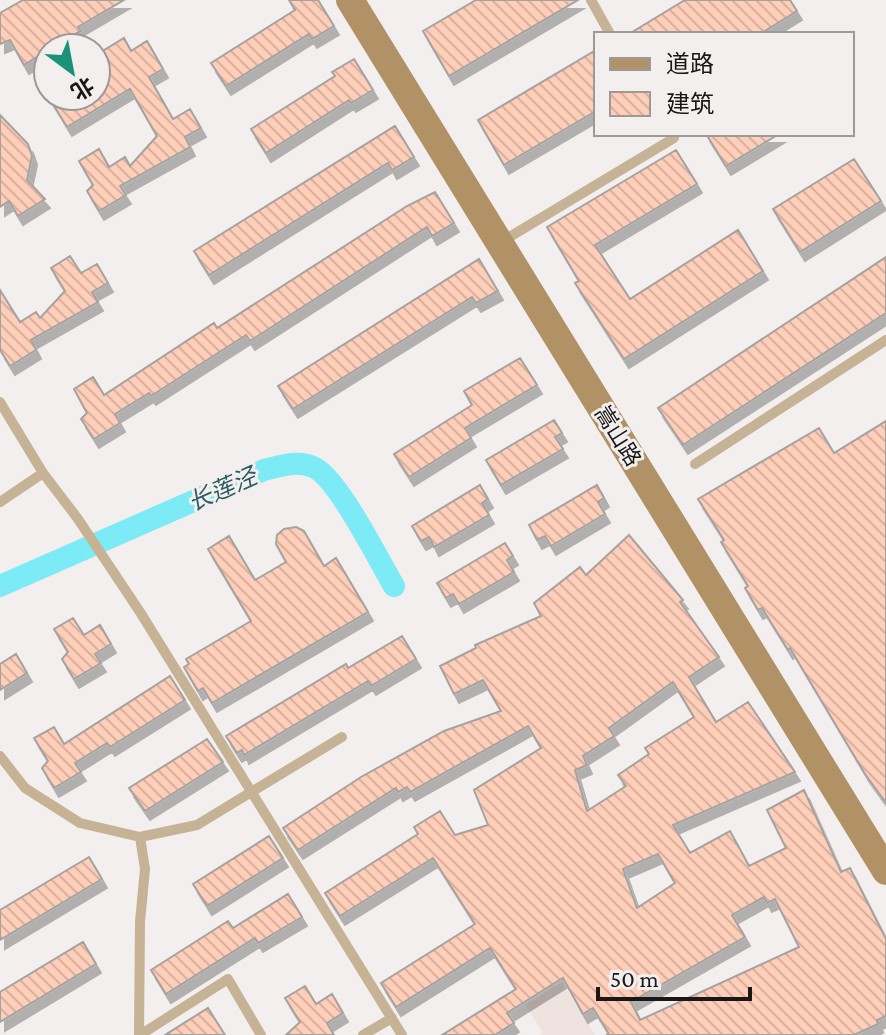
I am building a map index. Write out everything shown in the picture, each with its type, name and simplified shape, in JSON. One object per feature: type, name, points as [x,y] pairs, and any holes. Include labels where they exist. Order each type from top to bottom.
[{"type":"street","name":"嵩山路","points":[[350,0],[886,871]]},
{"type":"lane","points":[[591,0],[609,32]]},
{"type":"lane","points":[[499,243],[674,136]]},
{"type":"lane","points":[[695,464],[886,340]]},
{"type":"lane","points":[[0,402],[43,473],[140,612],[402,1035]]},
{"type":"lane","points":[[0,502],[43,473]]},
{"type":"lane","points":[[0,756],[25,788],[80,823],[140,837],[197,825],[342,737]]},
{"type":"lane","points":[[139,1035],[140,922],[145,869],[140,837]]},
{"type":"lane","points":[[139,1035],[228,979],[261,1035]]},
{"type":"lane","points":[[363,1035],[392,1018]]},
{"type":"shaded area","points":[[562,982],[595,1035],[540,1035],[543,1032],[525,1005]]},
{"type":"building","points":[[23,0],[124,0],[78,27],[79,32],[32,32],[32,60],[24,65],[10,40],[0,44],[0,13]]},
{"type":"building","points":[[289,0],[318,0],[334,26],[312,39],[309,34],[226,86],[211,63],[295,10]]},
{"type":"building","points":[[476,0],[578,0],[449,76],[423,31]]},
{"type":"building","points":[[685,0],[790,0],[797,11],[763,32],[632,32]]},
{"type":"building","points":[[124,38],[131,51],[147,41],[163,69],[149,77],[173,119],[190,109],[201,128],[185,137],[190,147],[120,186],[126,195],[99,211],[87,191],[93,185],[79,161],[99,149],[109,167],[125,157],[130,166],[157,136],[130,89],[112,100],[112,45]]},
{"type":"building","points":[[594,51],[594,112],[504,165],[478,120]]},
{"type":"building","points":[[354,59],[373,90],[351,103],[349,100],[266,153],[251,129],[335,76],[332,72]]},
{"type":"building","points":[[58,112],[92,112],[67,127]]},
{"type":"building","points":[[0,115],[28,144],[32,156],[27,180],[45,199],[18,216],[9,201],[0,207]]},
{"type":"building","points":[[395,126],[414,157],[392,170],[388,163],[209,275],[194,251]]},
{"type":"building","points":[[707,136],[776,136],[726,166]]},
{"type":"building","points":[[676,150],[697,184],[595,245],[630,299],[738,230],[763,271],[624,359],[575,283],[579,281],[547,227]]},
{"type":"building","points":[[854,159],[881,201],[800,252],[773,209]]},
{"type":"building","points":[[435,192],[454,223],[432,236],[427,227],[250,341],[246,335],[151,396],[149,393],[115,414],[120,423],[94,439],[81,419],[87,413],[74,389],[93,377],[104,395],[214,323],[217,328],[407,206]]},
{"type":"building","points":[[70,256],[81,273],[97,264],[108,283],[92,292],[98,302],[31,340],[36,350],[10,366],[0,350],[0,290],[20,322],[36,312],[40,318],[65,291],[51,268]]},
{"type":"building","points":[[886,257],[886,313],[683,445],[658,408]]},
{"type":"building","points":[[479,259],[498,291],[476,303],[472,297],[293,409],[278,386]]},
{"type":"building","points":[[520,358],[537,385],[465,428],[471,438],[409,477],[394,454],[472,405],[464,391]]},
{"type":"building","points":[[554,420],[562,433],[555,437],[563,449],[501,485],[486,460]]},
{"type":"building","points":[[886,421],[886,803],[865,774],[790,648],[788,650],[762,608],[758,610],[745,588],[748,586],[721,542],[724,540],[698,499],[819,428],[834,453]]},
{"type":"building","points":[[480,485],[488,499],[482,503],[489,515],[434,547],[429,537],[421,541],[412,526]]},
{"type":"building","points":[[597,485],[604,498],[598,502],[605,514],[551,546],[545,536],[537,540],[529,525]]},
{"type":"building","points":[[296,527],[304,531],[324,566],[336,558],[368,612],[212,703],[203,688],[198,691],[184,667],[189,664],[186,659],[251,621],[208,549],[229,536],[255,580],[286,562],[276,544],[277,535],[284,529]]},
{"type":"building","points":[[629,535],[683,600],[680,602],[719,657],[689,677],[716,722],[748,702],[795,772],[673,825],[690,853],[730,831],[749,866],[786,848],[767,810],[804,790],[841,872],[850,868],[886,939],[886,1016],[877,1020],[878,1024],[854,1035],[606,1035],[609,1034],[593,1008],[583,1014],[563,978],[507,1013],[514,1023],[495,1035],[442,1035],[516,989],[490,948],[396,1007],[381,983],[475,924],[433,858],[340,916],[325,893],[418,834],[414,827],[440,811],[455,835],[488,825],[474,790],[541,748],[528,726],[410,792],[407,787],[398,792],[396,788],[298,850],[283,828],[361,777],[444,731],[501,711],[483,680],[454,694],[440,666],[476,648],[475,645],[541,616],[534,603],[580,567],[586,575]],"holes":[[[673,682],[694,717],[645,748],[649,754],[618,775],[626,786],[587,811],[575,770],[587,765],[583,756],[614,736],[609,728]],[[658,854],[675,883],[637,908],[623,869]],[[764,897],[767,903],[775,899],[799,947],[640,1020],[631,1002],[745,937],[732,915]]]},
{"type":"building","points":[[505,543],[513,556],[507,560],[514,572],[459,604],[453,594],[446,598],[437,583]]},
{"type":"building","points":[[73,618],[84,635],[100,625],[111,644],[95,654],[101,663],[74,679],[62,659],[68,652],[54,629]]},
{"type":"building","points":[[402,636],[416,659],[371,686],[368,681],[244,755],[242,750],[237,753],[226,736],[346,664],[348,668]]},
{"type":"building","points":[[16,654],[27,673],[0,690],[0,664]]},
{"type":"building","points":[[170,676],[185,700],[110,747],[107,743],[75,763],[81,772],[54,788],[42,768],[48,761],[34,738],[54,727],[64,744]]},
{"type":"building","points":[[207,739],[223,762],[145,811],[129,788]]},
{"type":"building","points":[[269,836],[283,858],[207,906],[193,884]]},
{"type":"building","points":[[89,857],[102,879],[0,940],[0,910]]},
{"type":"building","points":[[288,894],[302,917],[258,943],[255,938],[166,994],[151,970],[228,921],[233,928]]},
{"type":"building","points":[[83,942],[96,964],[0,1022],[0,992]]},
{"type":"building","points":[[305,986],[316,1004],[332,994],[343,1013],[327,1023],[334,1035],[286,1035],[300,1022],[285,998]]},
{"type":"building","points":[[208,1008],[225,1035],[165,1035]]},
{"type":"waterway","name":"长莲泾","points":[[0,586],[264,470],[295,464],[313,467],[334,486],[394,586]]}]
